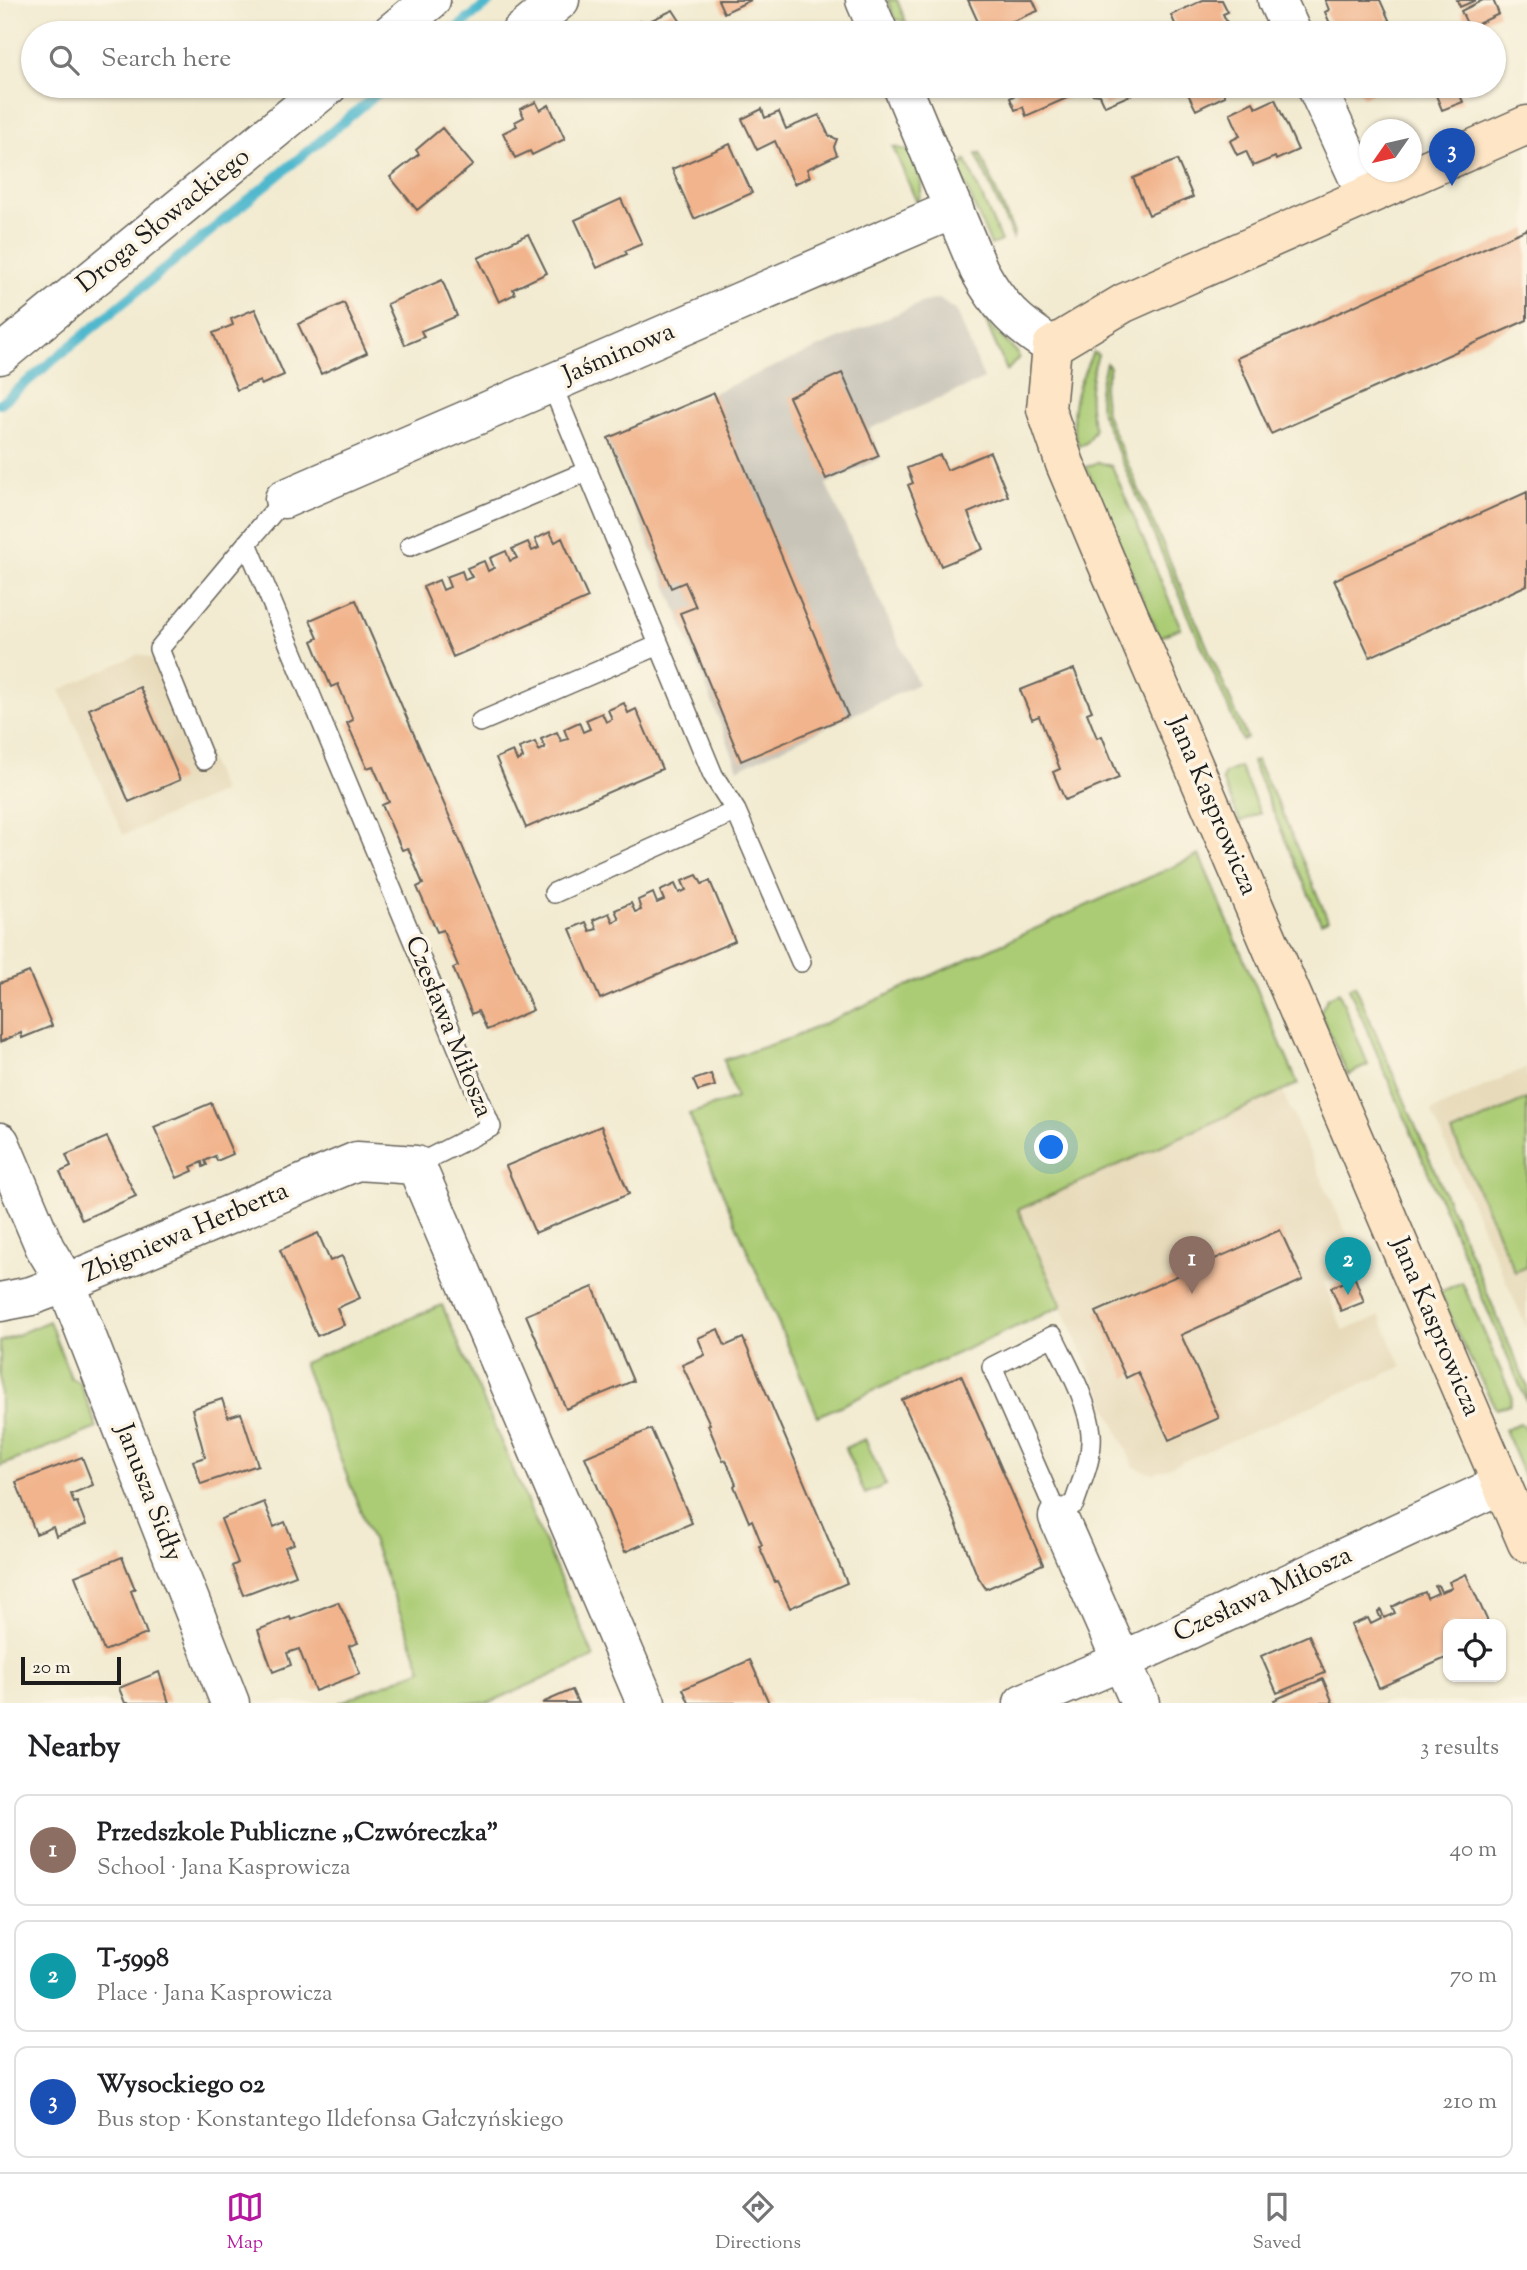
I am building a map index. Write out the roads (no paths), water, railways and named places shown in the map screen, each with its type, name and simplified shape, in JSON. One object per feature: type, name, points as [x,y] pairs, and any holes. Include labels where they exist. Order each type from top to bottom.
[{"type":"street","points":[[406,21],[431,0]]},
{"type":"street","points":[[535,21],[560,0]]},
{"type":"street","points":[[865,0],[874,21]]},
{"type":"street","points":[[1277,0],[1287,21]]},
{"type":"street","name":"Droga Słowackiego","points":[[0,355],[313,98]]},
{"type":"street","points":[[907,98],[979,270],[993,297],[1032,334],[1052,346],[1124,303],[1527,125]]},
{"type":"street","points":[[1322,98],[1366,195]]},
{"type":"street","name":"Jaśminowa","points":[[284,499],[954,209]]},
{"type":"street","name":"Jana Kasprowicza","points":[[1052,346],[1045,409],[1065,464],[1527,1543]]},
{"type":"street","name":"Zbigniewa Herberta","points":[[0,1142],[45,1248],[66,1283],[357,1161],[416,1165]]},
{"type":"street","points":[[416,1165],[646,1703]]},
{"type":"street","points":[[0,1302],[31,1296],[66,1283]]},
{"type":"street","name":"Janusza Sidły","points":[[66,1283],[230,1703]]},
{"type":"street","name":"Czesława Miłosza","points":[[1023,1703],[1122,1661],[1502,1485]]},
{"type":"street","points":[[1057,1515],[1140,1703]]},
{"type":"lane","points":[[551,383],[713,775],[736,811],[801,962]]},
{"type":"lane","points":[[410,546],[588,471]]},
{"type":"lane","points":[[204,760],[159,649],[284,499]]},
{"type":"lane","name":"Czesława Miłosza","points":[[247,543],[491,1127],[416,1165]]},
{"type":"lane","points":[[480,722],[659,645]]},
{"type":"lane","points":[[554,893],[736,811]]},
{"type":"lane","points":[[1053,1336],[1082,1398],[1091,1435],[1087,1465],[1074,1504],[1057,1515],[992,1367],[1053,1336]]},
{"type":"waterway","points":[[466,21],[492,0]]},
{"type":"waterway","points":[[0,404],[372,98]]},
{"type":"place","name":"Wysockiego 02","points":[[1452,186]]},
{"type":"place","name":"Przedszkole Publiczne „Czwóreczka”","points":[[1192,1294]]},
{"type":"place","name":"T-5998","points":[[1348,1295]]}]
